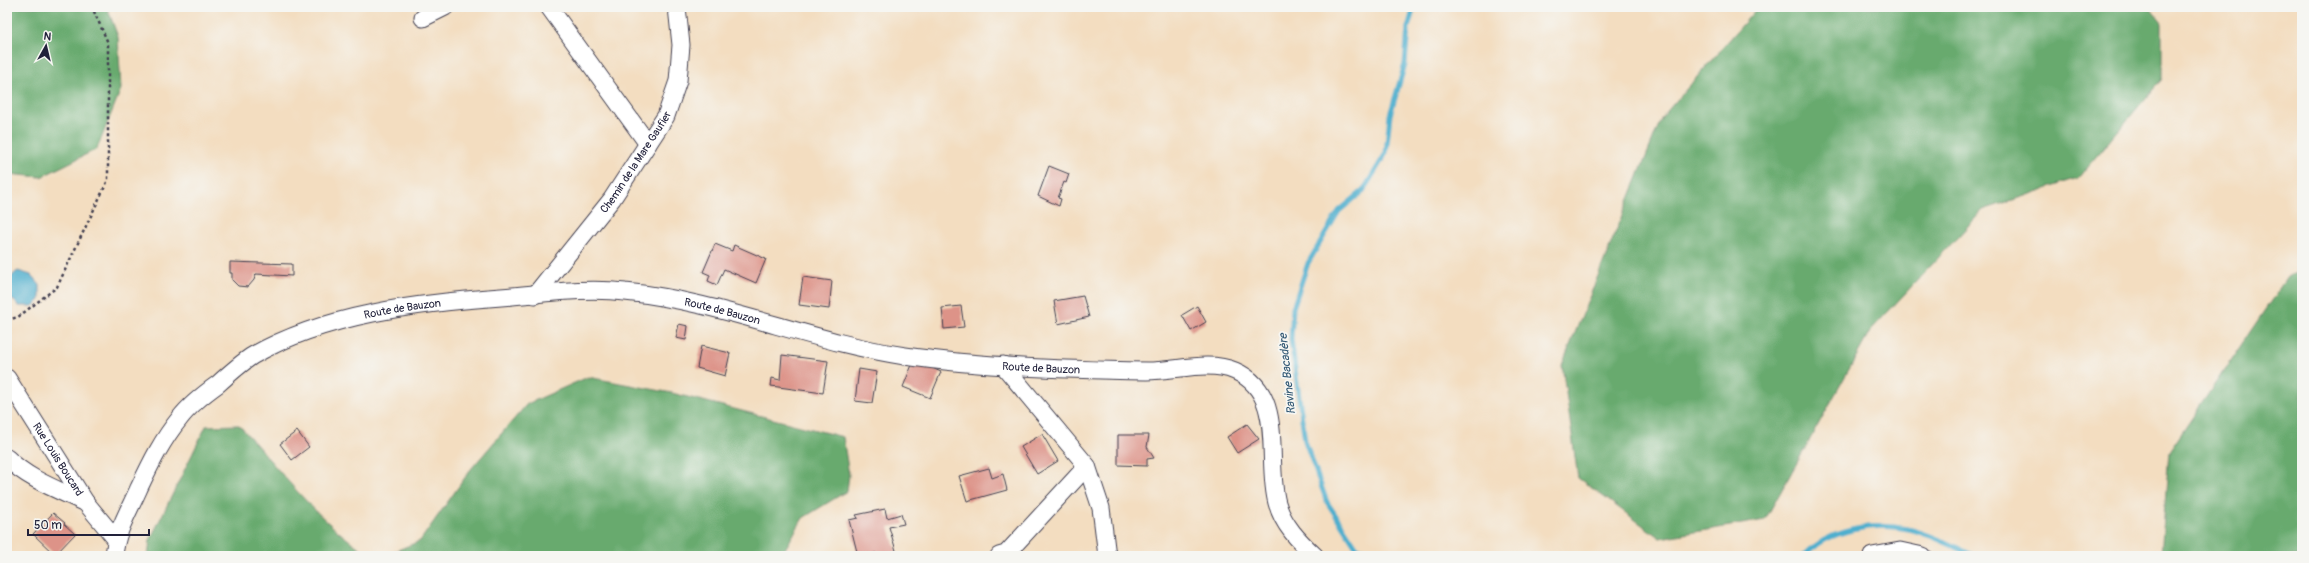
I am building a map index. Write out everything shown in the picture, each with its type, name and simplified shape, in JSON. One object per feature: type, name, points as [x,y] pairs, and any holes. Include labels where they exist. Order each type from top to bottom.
[{"type":"street","points":[[423,18],[445,7]]},
{"type":"street","points":[[549,7],[648,144]]},
{"type":"street","name":"Chemin de la Mare Gaufier","points":[[535,295],[612,199],[666,116],[678,81],[682,45],[676,7]]},
{"type":"street","name":"Route de Bauzon","points":[[114,556],[115,538],[152,459],[181,416],[249,358],[304,332],[362,316],[429,302],[535,295],[584,290],[621,291],[658,295],[812,335],[904,356],[1003,365],[1151,371],[1218,367],[1234,370],[1249,379],[1259,390],[1267,403],[1270,416],[1273,482],[1277,504],[1289,528],[1315,556]]},
{"type":"street","points":[[1003,365],[1087,466],[1101,508],[1107,556]]},
{"type":"street","name":"Rue Louis Boucard","points":[[7,378],[86,503],[115,538]]},
{"type":"street","points":[[7,458],[17,468],[34,478],[86,503]]},
{"type":"street","points":[[999,556],[1006,554],[1087,466]]},
{"type":"street","points":[[1872,556],[1900,551],[1923,556]]},
{"type":"path","points":[[7,320],[18,317],[57,287],[108,180],[108,43],[92,7]]},
{"type":"green space","points":[[7,7],[107,7],[118,37],[121,89],[97,149],[41,177],[7,174]]},
{"type":"green space","points":[[1758,7],[2150,7],[2162,22],[2162,79],[2078,178],[1983,210],[1871,330],[1765,520],[1660,538],[1578,478],[1562,365],[1662,117]]},
{"type":"green space","points":[[2302,269],[2302,556],[2161,556],[2169,452],[2287,277]]},
{"type":"green space","points":[[588,377],[672,393],[843,437],[849,475],[847,491],[803,518],[781,556],[383,556],[420,541],[471,469],[527,404]]},
{"type":"green space","points":[[239,425],[317,512],[353,543],[372,556],[148,556],[150,540],[206,426]]},
{"type":"water","points":[[18,271],[31,275],[40,285],[40,300],[33,306],[19,306],[9,296],[7,289],[10,279]]},
{"type":"building","points":[[1049,166],[1069,174],[1066,183],[1064,182],[1058,198],[1061,199],[1059,206],[1038,196]]},
{"type":"building","points":[[715,244],[732,251],[734,245],[766,259],[756,283],[724,269],[717,285],[708,281],[710,275],[703,272]]},
{"type":"building","points":[[230,262],[292,264],[292,276],[256,274],[254,280],[248,287],[238,286],[232,280],[232,273],[230,273]]},
{"type":"building","points":[[803,277],[832,281],[829,309],[799,305]]},
{"type":"building","points":[[1083,296],[1089,317],[1058,324],[1054,301]]},
{"type":"building","points":[[961,306],[964,327],[944,329],[942,308]]},
{"type":"building","points":[[1197,306],[1206,322],[1191,331],[1182,315]]},
{"type":"building","points":[[679,324],[688,326],[686,340],[676,338]]},
{"type":"building","points":[[701,346],[730,353],[725,376],[697,368]]},
{"type":"building","points":[[782,355],[828,361],[823,393],[771,386],[772,378],[780,380]]},
{"type":"building","points":[[914,360],[941,372],[930,398],[903,387]]},
{"type":"building","points":[[859,369],[877,372],[872,403],[855,401]]},
{"type":"building","points":[[1247,424],[1259,439],[1237,453],[1227,437]]},
{"type":"building","points":[[297,431],[309,447],[292,460],[280,444]]},
{"type":"building","points":[[1042,434],[1058,461],[1037,474],[1021,447]]},
{"type":"building","points":[[1118,435],[1149,435],[1147,447],[1154,458],[1147,459],[1147,466],[1118,465]]},
{"type":"building","points":[[989,468],[992,478],[1003,474],[1007,490],[967,501],[959,476]]},
{"type":"building","points":[[885,509],[887,518],[901,514],[904,524],[889,527],[897,554],[877,556],[876,553],[858,556],[849,520],[858,518],[856,515]]},
{"type":"building","points":[[53,513],[75,534],[55,555],[33,534]]},
{"type":"waterway","name":"Ravine Bacadère","points":[[1400,556],[1357,548],[1327,502],[1305,441],[1291,339],[1293,308],[1308,263],[1339,211],[1363,191],[1386,153],[1390,115],[1405,64],[1408,28],[1414,7]]},
{"type":"waterway","name":"Ravine Bacadère","points":[[1804,556],[1826,539],[1853,530],[1881,526],[1916,531],[1974,556]]}]
